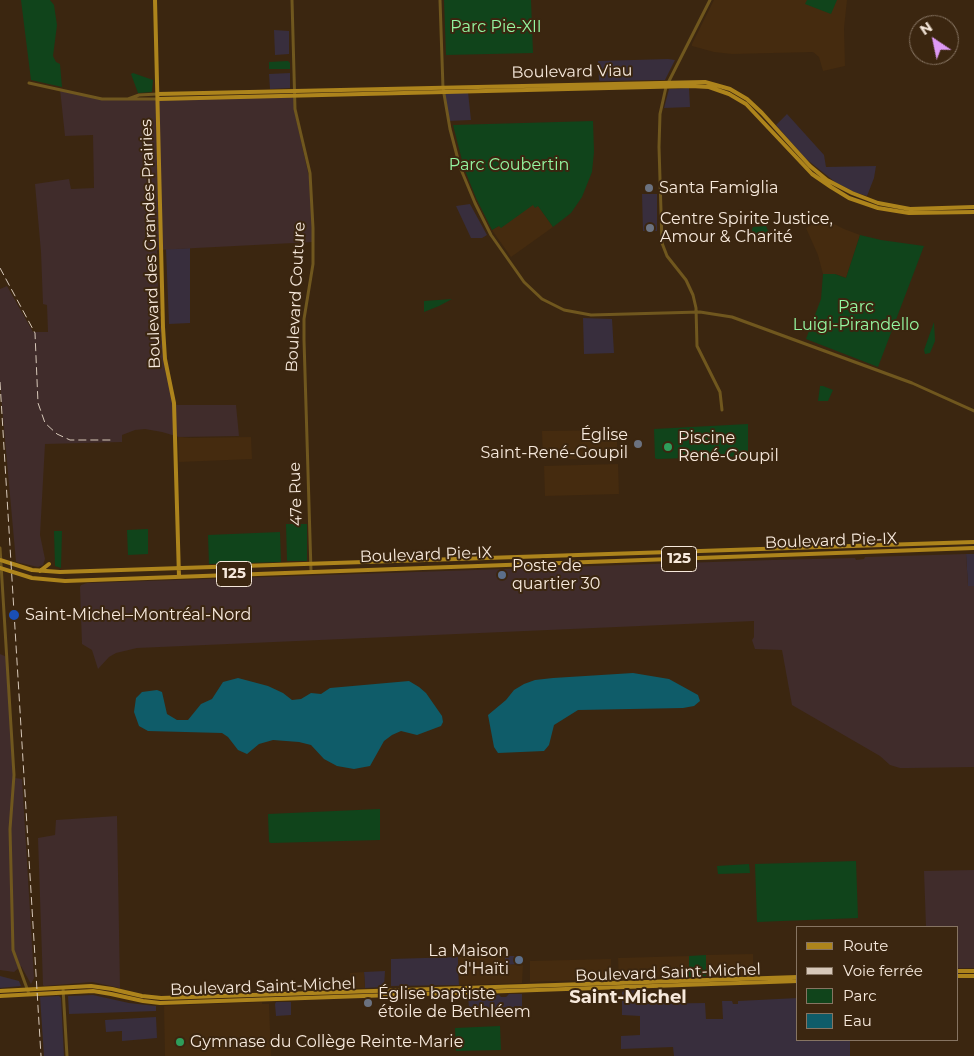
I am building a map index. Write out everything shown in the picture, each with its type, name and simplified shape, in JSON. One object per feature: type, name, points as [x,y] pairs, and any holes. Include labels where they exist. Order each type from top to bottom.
[{"type":"main road","name":"Boulevard des Grandes-Prairies","points":[[155,0],[163,326],[165,359],[174,403],[179,577]]},
{"type":"main road","name":"Boulevard Viau","points":[[158,97],[705,82],[722,86],[739,94],[754,105],[800,156],[833,184],[884,205],[910,209],[974,208]]},
{"type":"main road","name":"Boulevard Viau","points":[[667,84],[709,87],[734,96],[751,109],[812,174],[836,190],[858,201],[889,210],[909,213],[974,212]]},
{"type":"main road","name":"Boulevard Pie-IX","points":[[0,560],[40,571],[64,572],[974,542]]},
{"type":"main road","name":"Boulevard Pie-IX","points":[[1,568],[32,578],[57,581],[974,548]]},
{"type":"main road","points":[[40,571],[49,564]]},
{"type":"main road","points":[[959,971],[974,971]]},
{"type":"main road","points":[[959,976],[974,976]]},
{"type":"main road","name":"Boulevard Saint-Michel","points":[[0,996],[101,987],[160,998],[796,977]]},
{"type":"main road","name":"Boulevard Saint-Michel","points":[[63,990],[101,992],[135,1000],[160,1003],[796,981]]},
{"type":"main road","name":"Boulevard Saint-Michel","points":[[0,991],[28,992]]},
{"type":"street","name":"Boulevard Couture","points":[[292,0],[296,118],[310,173],[313,228],[312,274],[304,328],[306,416]]},
{"type":"street","points":[[440,0],[444,90],[450,129],[463,175],[481,217],[509,262],[524,282],[542,299],[559,308],[575,313],[597,315],[696,312],[718,314],[744,321],[912,383],[974,411]]},
{"type":"street","points":[[710,0],[667,84],[661,107],[659,123],[662,238],[667,256],[690,287],[694,298],[696,346],[720,392],[722,410]]},
{"type":"street","name":"Boulevard Viau","points":[[30,83],[102,99],[128,100],[139,95],[158,97]]},
{"type":"street","name":"47e Rue","points":[[306,416],[311,571]]},
{"type":"street","points":[[0,548],[14,775],[10,840],[13,952],[28,992]]},
{"type":"street","points":[[63,990],[67,1056]]},
{"type":"shaded area","points":[[714,0],[847,0],[844,28],[845,66],[823,71],[819,57],[813,52],[732,54],[714,52],[692,46]]},
{"type":"shaded area","points":[[274,30],[289,31],[289,54],[275,55]]},
{"type":"shaded area","points":[[675,60],[665,80],[599,80],[598,61]]},
{"type":"shaded area","points":[[290,73],[290,88],[270,89],[269,74]]},
{"type":"shaded area","points":[[689,88],[690,107],[664,108],[669,89]]},
{"type":"shaded area","points":[[60,89],[102,99],[294,96],[296,118],[311,186],[313,242],[157,250],[159,325],[163,327],[163,343],[174,403],[177,405],[236,405],[239,436],[179,437],[145,429],[135,430],[122,435],[122,442],[45,444],[40,535],[45,559],[43,565],[38,567],[16,562],[0,384],[0,289],[7,286],[33,332],[48,332],[47,305],[43,304],[35,184],[69,179],[71,189],[94,188],[93,135],[65,136]]},
{"type":"shaded area","points":[[444,92],[468,92],[471,120],[448,121]]},
{"type":"shaded area","points":[[787,114],[824,155],[826,167],[876,166],[874,178],[867,196],[854,192],[835,182],[805,158],[776,125]]},
{"type":"shaded area","points":[[642,194],[657,194],[657,231],[643,231]]},
{"type":"shaded area","points":[[534,200],[553,227],[511,257],[492,230]]},
{"type":"shaded area","points":[[470,204],[487,235],[482,238],[471,238],[456,206]]},
{"type":"shaded area","points":[[822,218],[860,235],[846,278],[835,274],[823,274],[818,255],[806,228]]},
{"type":"shaded area","points":[[190,248],[190,323],[169,324],[166,249]]},
{"type":"shaded area","points":[[583,318],[612,319],[614,353],[584,354]]},
{"type":"shaded area","points":[[617,430],[617,458],[543,460],[542,431]]},
{"type":"shaded area","points":[[178,437],[251,437],[252,459],[179,462]]},
{"type":"shaded area","points":[[618,464],[619,494],[545,496],[544,466]]},
{"type":"shaded area","points":[[966,554],[974,554],[974,586],[968,586]]},
{"type":"shaded area","points":[[966,554],[968,586],[974,586],[974,767],[900,768],[890,765],[880,756],[792,705],[782,650],[755,649],[752,640],[754,637],[754,621],[137,648],[116,653],[109,657],[98,669],[92,650],[82,644],[80,587],[87,583],[772,560],[855,558],[856,560],[864,559],[865,557]]},
{"type":"shaded area","points":[[0,654],[7,657],[15,778],[22,779],[34,978],[31,984],[21,966],[14,972],[0,970]]},
{"type":"shaded area","points":[[117,816],[120,988],[92,982],[44,986],[38,838],[55,835],[56,820]]},
{"type":"shaded area","points":[[974,870],[974,968],[959,968],[959,926],[926,926],[924,871]]},
{"type":"shaded area","points":[[753,954],[753,975],[706,976],[706,955]]},
{"type":"shaded area","points":[[505,956],[523,956],[523,964],[505,965]]},
{"type":"shaded area","points":[[505,956],[505,965],[523,964],[522,983],[459,985],[458,957]]},
{"type":"shaded area","points":[[689,956],[689,977],[619,979],[618,958]]},
{"type":"shaded area","points":[[458,957],[459,985],[391,986],[391,959]]},
{"type":"shaded area","points":[[611,959],[611,979],[530,982],[530,961]]},
{"type":"shaded area","points":[[385,971],[384,987],[365,988],[364,972]]},
{"type":"shaded area","points":[[364,972],[365,988],[351,988],[350,973]]},
{"type":"shaded area","points":[[0,976],[19,981],[21,986],[0,988]]},
{"type":"shaded area","points":[[638,990],[639,1004],[705,1003],[706,1019],[723,1019],[722,1001],[732,1001],[733,1004],[738,1004],[738,1001],[796,998],[796,1041],[850,1041],[850,1056],[674,1056],[673,1047],[621,1049],[621,1036],[640,1035],[640,1016],[622,1015],[622,992]]},
{"type":"shaded area","points":[[509,994],[522,994],[522,1007],[469,1008],[468,996],[499,995],[506,997]]},
{"type":"shaded area","points":[[93,995],[129,1003],[156,1006],[156,1011],[69,1014],[68,996]]},
{"type":"shaded area","points":[[59,996],[61,998],[64,1056],[44,1056],[40,997]]},
{"type":"shaded area","points":[[262,1002],[262,1004],[269,1004],[271,1056],[165,1056],[164,1006]]},
{"type":"shaded area","points":[[276,1002],[291,1002],[291,1015],[276,1016]]},
{"type":"shaded area","points":[[156,1017],[157,1038],[122,1041],[122,1031],[106,1032],[105,1020]]},
{"type":"green space","points":[[21,0],[50,0],[54,5],[57,25],[53,56],[56,62],[60,64],[62,87],[31,80]]},
{"type":"green space","name":"Parc Pie-XII","points":[[444,0],[531,0],[533,53],[446,55]]},
{"type":"green space","points":[[807,0],[837,0],[831,14],[805,4]]},
{"type":"green space","points":[[288,61],[290,69],[269,69],[269,62]]},
{"type":"green space","points":[[131,74],[153,80],[152,92],[138,93]]},
{"type":"green space","name":"Parc Coubertin","points":[[593,121],[594,152],[592,172],[582,197],[571,213],[553,227],[538,206],[535,208],[533,205],[501,228],[499,226],[492,230],[464,168],[453,125]]},
{"type":"green space","points":[[766,226],[771,237],[752,239],[753,227]]},
{"type":"green space","name":"Parc Luigi-Pirandello","points":[[860,235],[924,246],[878,367],[806,339],[821,299],[823,274],[835,274],[846,278]]},
{"type":"green space","points":[[452,299],[439,306],[424,312],[424,301]]},
{"type":"green space","points":[[934,322],[935,341],[930,353],[925,354],[924,350]]},
{"type":"green space","points":[[820,386],[833,390],[828,401],[818,401]]},
{"type":"green space","points":[[748,424],[748,456],[655,458],[654,429]]},
{"type":"green space","points":[[286,524],[307,524],[307,561],[287,561]]},
{"type":"green space","points":[[148,529],[148,554],[128,555],[127,530]]},
{"type":"green space","points":[[54,531],[62,531],[61,568],[55,566]]},
{"type":"green space","points":[[280,532],[281,562],[209,564],[208,535]]},
{"type":"green space","points":[[380,809],[380,840],[269,842],[268,814]]},
{"type":"green space","points":[[856,861],[858,918],[757,922],[755,864]]},
{"type":"green space","points":[[749,864],[750,873],[718,874],[717,866]]},
{"type":"green space","points":[[706,955],[706,976],[689,977],[689,956]]},
{"type":"green space","points":[[500,1026],[501,1050],[456,1051],[455,1028]]},
{"type":"water","points":[[633,673],[669,679],[698,695],[700,701],[694,706],[683,708],[578,710],[554,725],[549,745],[544,751],[498,753],[494,747],[488,715],[506,700],[514,690],[524,684],[535,680],[553,678]]},
{"type":"water","points":[[238,678],[268,686],[283,693],[292,700],[301,699],[311,693],[321,694],[330,688],[409,681],[426,693],[442,716],[443,722],[441,726],[417,735],[401,731],[392,735],[384,741],[370,766],[354,769],[337,766],[324,759],[311,745],[299,742],[273,740],[259,744],[247,754],[238,750],[228,737],[222,733],[148,731],[139,726],[134,712],[136,698],[142,692],[157,690],[162,692],[167,714],[177,720],[188,720],[201,704],[212,699],[223,682]]},
{"type":"railway","points":[[0,268],[35,333],[38,403],[45,423],[57,434],[70,440],[114,440]]},
{"type":"railway","points":[[0,382],[41,1056]]},
{"type":"place","name":"Santa Famiglia","points":[[649,188]]},
{"type":"place","name":"Centre Spirite Justice, Amour & Charité","points":[[650,228]]},
{"type":"place","name":"Église Saint-René-Goupil","points":[[638,444]]},
{"type":"place","name":"Piscine René-Goupil","points":[[668,447]]},
{"type":"place","name":"Poste de quartier 30","points":[[502,575]]},
{"type":"place","name":"Saint-Michel–Montréal-Nord","points":[[14,615]]},
{"type":"place","name":"La Maison d'Haïti","points":[[519,960]]},
{"type":"place","name":"Église baptiste étoile de Bethléem","points":[[368,1003]]},
{"type":"place","name":"Gymnase du Collège Reinte-Marie","points":[[180,1042]]},
{"type":"district","name":"Saint-Michel","points":[[628,998]]}]
